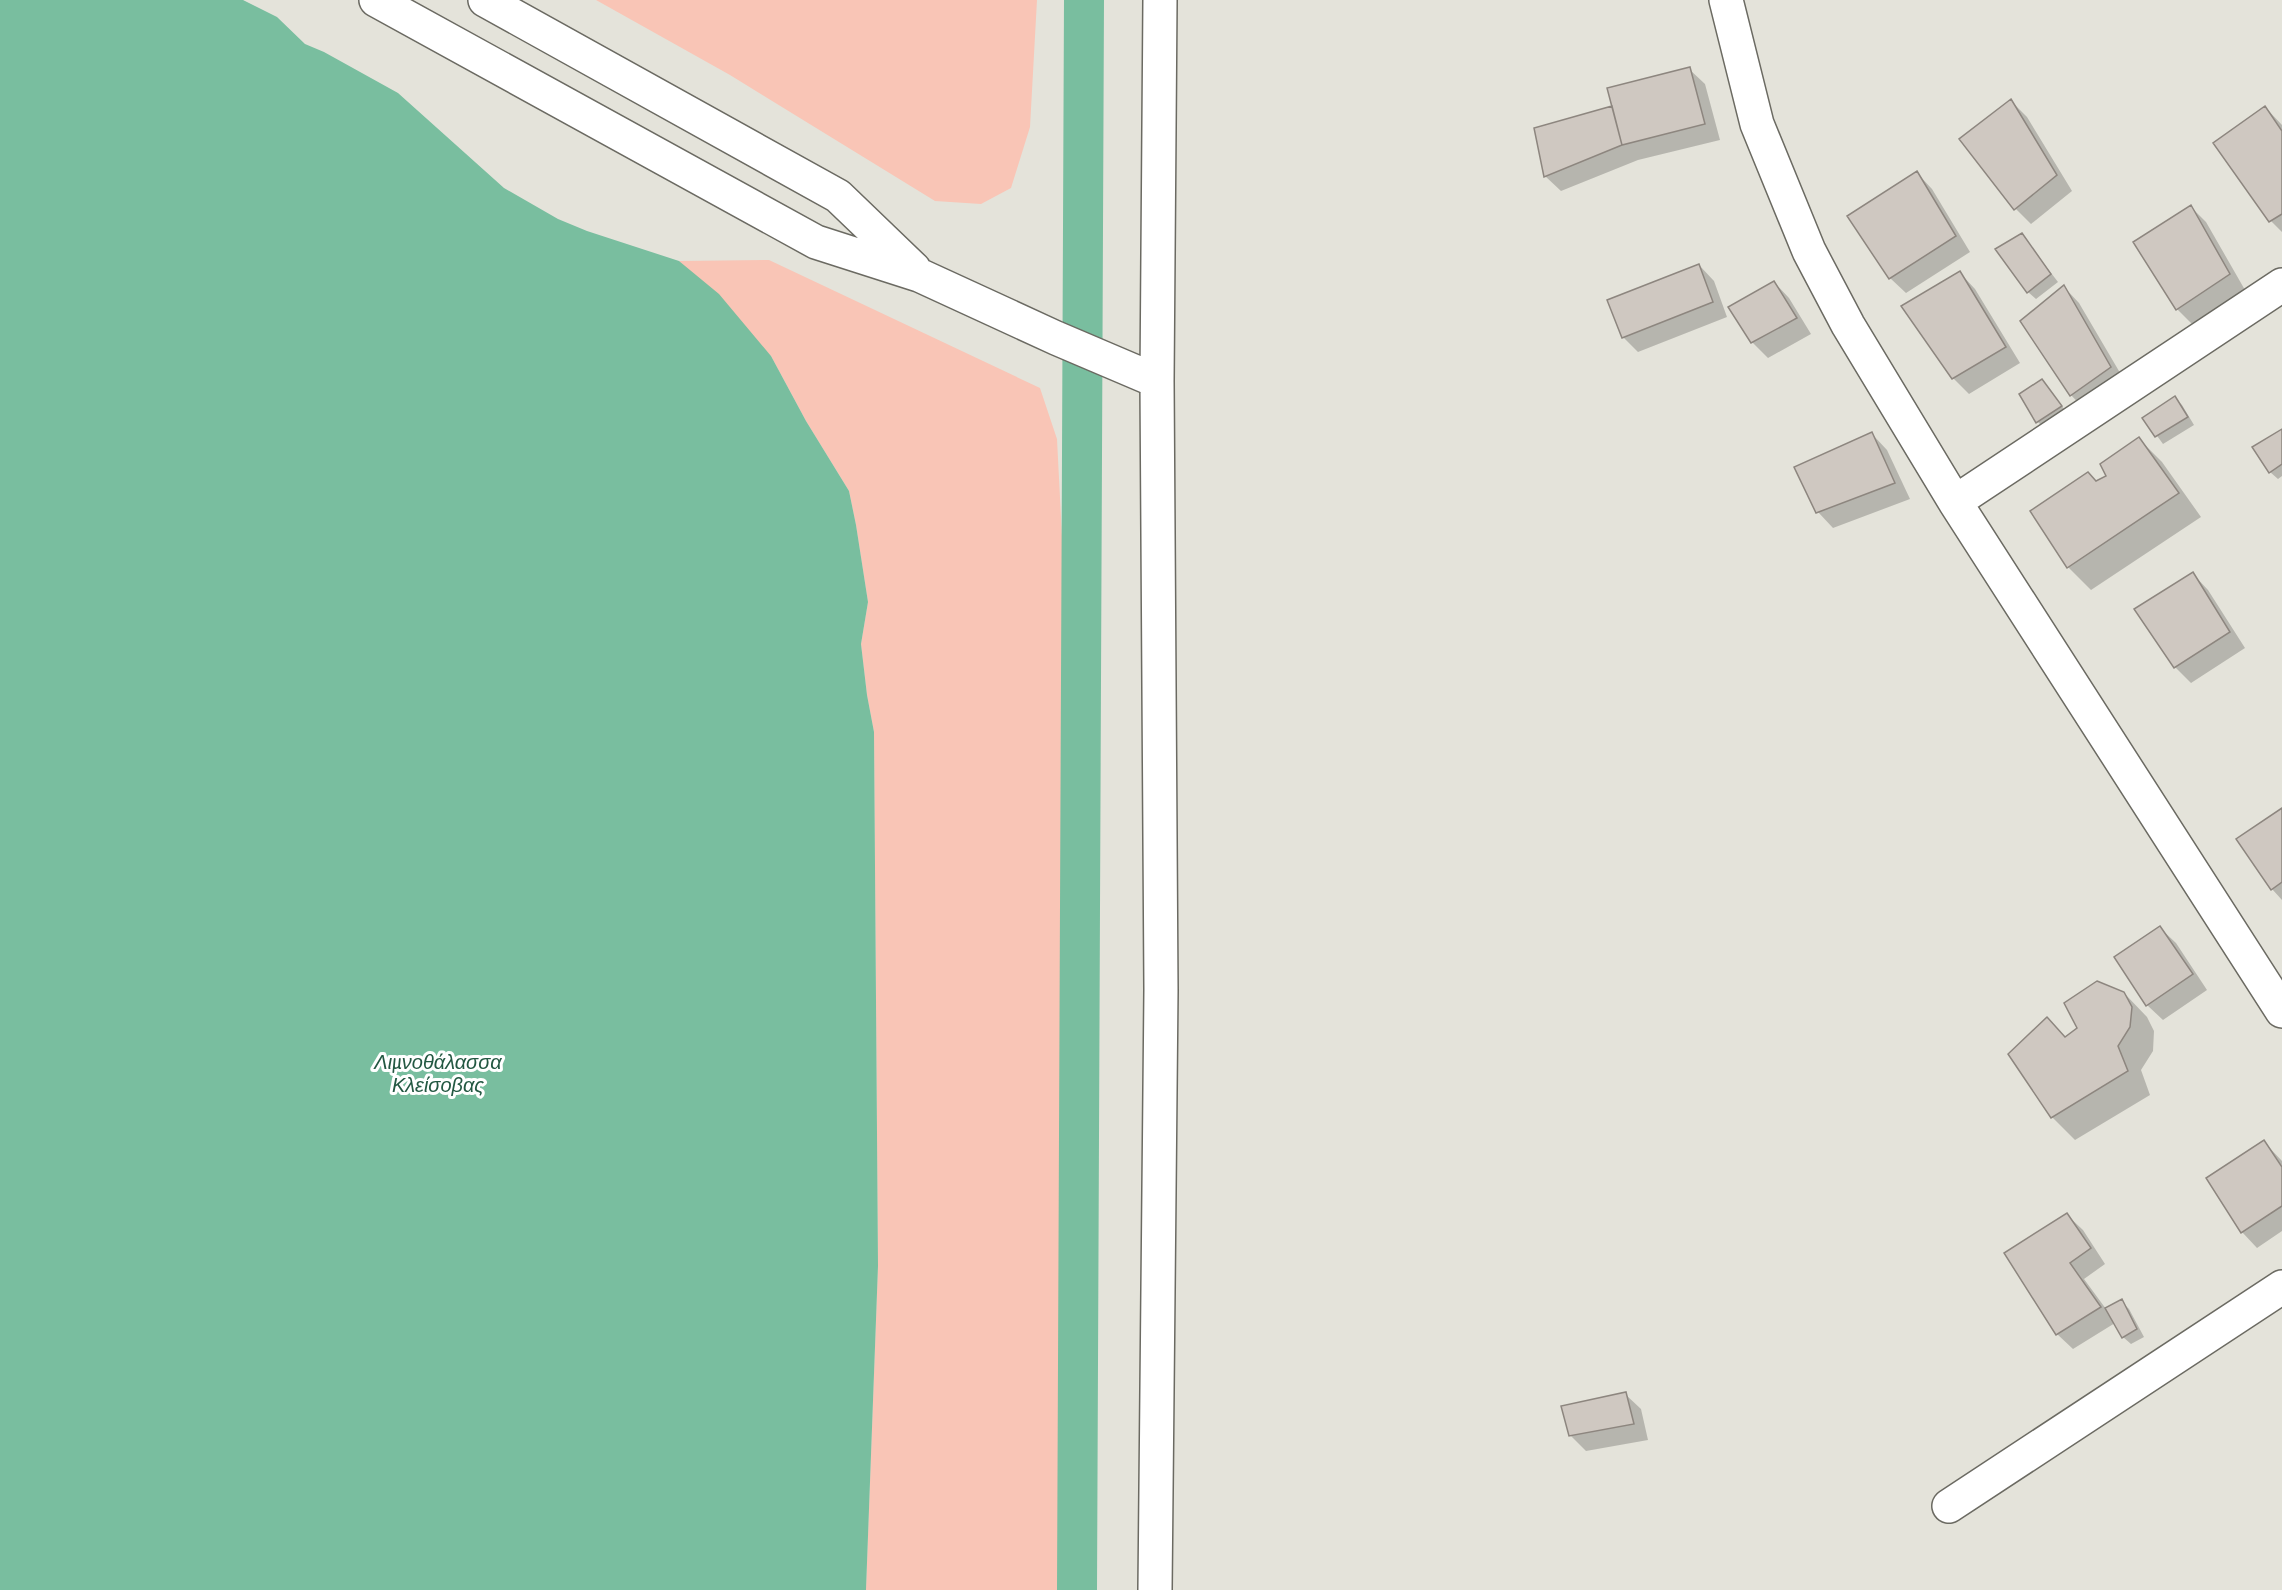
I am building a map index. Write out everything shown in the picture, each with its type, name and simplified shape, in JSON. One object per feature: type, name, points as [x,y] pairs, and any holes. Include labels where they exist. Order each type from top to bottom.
[{"type":"street","points":[[376,0],[816,242],[919,274],[1056,338],[1157,381]]},
{"type":"street","points":[[485,0],[838,196],[919,274]]},
{"type":"street","points":[[1155,1590],[1161,990],[1157,381],[1160,0]]},
{"type":"street","points":[[1726,0],[1757,124],[1809,251],[1848,325],[1955,502],[2282,1011]]},
{"type":"street","points":[[1955,502],[2282,285]]},
{"type":"street","points":[[1949,1506],[2282,1287]]},
{"type":"shaded area","points":[[596,0],[1037,0],[1030,127],[1011,188],[981,204],[935,201],[730,75]]},
{"type":"shaded area","points":[[769,260],[1040,388],[1057,439],[1066,615],[1060,1590],[866,1590],[878,1266],[874,732],[861,644],[868,602],[849,491],[806,421],[771,356],[679,261]]},
{"type":"water","name":"Λιμνοθάλασσα Κλείσοβας","points":[[0,0],[243,0],[277,17],[305,44],[398,93],[504,188],[558,219],[587,231],[679,261],[719,294],[771,356],[806,421],[849,491],[868,602],[861,644],[874,732],[878,1266],[866,1590],[0,1590]]},
{"type":"building","points":[[1690,67],[1705,124],[1622,145],[1607,88]]},
{"type":"building","points":[[2011,99],[2057,175],[2014,210],[1959,139]]},
{"type":"building","points":[[1612,106],[1622,145],[1544,177],[1534,128]]},
{"type":"building","points":[[2265,106],[2282,131],[2282,214],[2269,222],[2213,143]]},
{"type":"building","points":[[1917,171],[1956,236],[1889,279],[1847,216]]},
{"type":"building","points":[[2191,205],[2230,274],[2176,310],[2133,242]]},
{"type":"building","points":[[2022,233],[2051,274],[2027,293],[1995,249]]},
{"type":"building","points":[[1699,264],[1713,302],[1622,338],[1607,300]]},
{"type":"building","points":[[1960,271],[2006,347],[1952,379],[1901,306]]},
{"type":"building","points":[[1774,281],[1797,318],[1751,343],[1728,307]]},
{"type":"building","points":[[2064,285],[2111,367],[2070,396],[2020,321]]},
{"type":"building","points":[[2042,379],[2062,406],[2036,423],[2019,394]]},
{"type":"building","points":[[2175,396],[2188,417],[2155,437],[2142,418]]},
{"type":"building","points":[[2282,429],[2282,464],[2269,473],[2252,447]]},
{"type":"building","points":[[1872,432],[1895,483],[1816,513],[1794,467]]},
{"type":"building","points":[[2139,437],[2179,493],[2067,568],[2030,511],[2088,472],[2096,481],[2106,476],[2100,464]]},
{"type":"building","points":[[2193,572],[2230,632],[2174,668],[2134,609]]},
{"type":"building","points":[[2282,808],[2282,882],[2271,890],[2236,839]]},
{"type":"building","points":[[2160,926],[2193,974],[2146,1006],[2114,957]]},
{"type":"building","points":[[2097,981],[2124,992],[2132,1007],[2130,1027],[2118,1046],[2128,1071],[2051,1118],[2008,1054],[2047,1017],[2065,1037],[2077,1028],[2064,1003]]},
{"type":"building","points":[[2264,1140],[2282,1167],[2282,1206],[2241,1233],[2206,1178]]},
{"type":"building","points":[[2067,1213],[2091,1248],[2070,1263],[2101,1307],[2056,1335],[2004,1253]]},
{"type":"building","points":[[2122,1299],[2137,1329],[2122,1338],[2105,1308]]},
{"type":"building","points":[[1626,1392],[1634,1424],[1569,1436],[1561,1406]]},
{"type":"waterway","points":[[1077,1590],[1084,0]]}]
